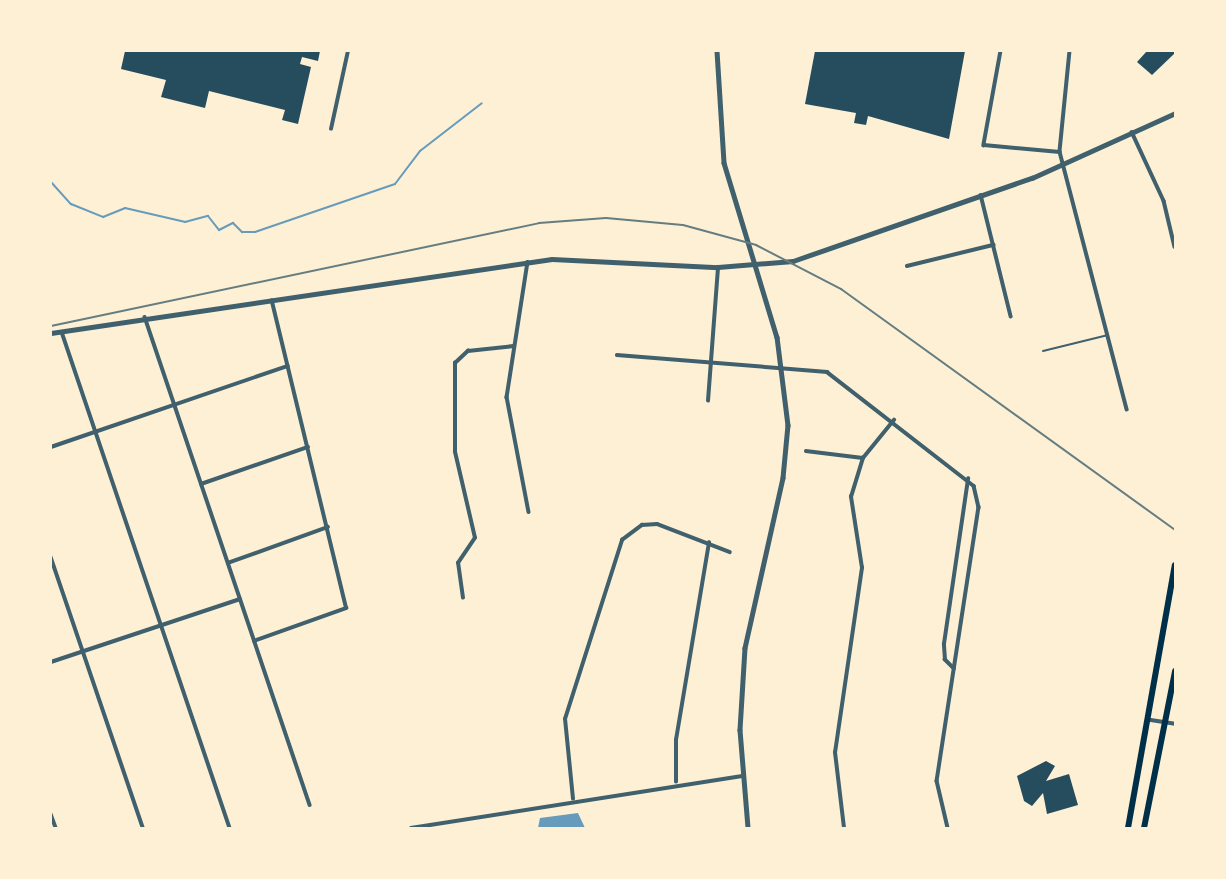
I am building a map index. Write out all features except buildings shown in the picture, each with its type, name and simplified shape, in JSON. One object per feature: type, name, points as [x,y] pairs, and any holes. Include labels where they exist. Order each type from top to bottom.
[{"type":"main road","points":[[1128,828],[1151,720],[1175,565]]},
{"type":"main road","points":[[1144,828],[1167,723],[1175,671]]},
{"type":"street","points":[[331,129],[348,51]]},
{"type":"street","points":[[717,51],[717,113],[734,201],[756,267],[783,367],[786,448],[745,648],[742,776],[748,828]]},
{"type":"street","points":[[1001,51],[984,145],[1060,152]]},
{"type":"street","points":[[1070,51],[1060,152],[1067,163],[1127,409]]},
{"type":"street","points":[[51,333],[528,262],[602,258],[718,267],[776,264],[838,249],[931,208],[981,195],[1067,163],[1175,113]]},
{"type":"street","points":[[1132,132],[1167,212],[1175,247]]},
{"type":"street","points":[[981,195],[1011,316]]},
{"type":"street","points":[[1167,212],[1175,218]]},
{"type":"street","points":[[907,266],[993,245]]},
{"type":"street","points":[[528,262],[507,397],[529,512]]},
{"type":"street","points":[[708,401],[718,267]]},
{"type":"street","points":[[254,641],[346,608],[272,299]]},
{"type":"street","points":[[145,317],[310,805]]},
{"type":"street","points":[[62,332],[230,828]]},
{"type":"street","points":[[463,598],[458,563],[475,538],[455,452],[455,363],[468,351],[514,346]]},
{"type":"street","points":[[617,355],[783,367],[839,377],[968,479],[979,507],[937,781],[948,828]]},
{"type":"street","points":[[51,447],[288,366]]},
{"type":"street","points":[[844,828],[835,753],[861,583],[851,497],[863,458],[894,421]]},
{"type":"street","points":[[201,484],[309,447]]},
{"type":"street","points":[[806,451],[863,458]]},
{"type":"street","points":[[954,669],[945,660],[944,643],[968,479]]},
{"type":"street","points":[[573,799],[565,719],[622,540],[642,525],[657,524],[730,552]]},
{"type":"street","points":[[228,563],[328,527]]},
{"type":"street","points":[[676,782],[676,740],[709,543]]},
{"type":"street","points":[[51,557],[143,828]]},
{"type":"street","points":[[51,662],[240,599]]},
{"type":"street","points":[[1151,720],[1175,724]]},
{"type":"street","points":[[411,828],[676,782],[742,776]]},
{"type":"street","points":[[51,814],[56,828]]},
{"type":"lane","points":[[1043,351],[1109,335]]},
{"type":"water","points":[[578,813],[585,828],[538,828],[540,818]]},
{"type":"waterway","points":[[51,182],[71,204],[103,217],[125,208],[185,222],[208,216],[219,230],[233,223],[242,232],[255,232],[395,184],[420,151],[482,103]]},
{"type":"railway","points":[[51,326],[539,223],[606,218],[683,225],[756,245],[841,289],[1175,530]]}]
